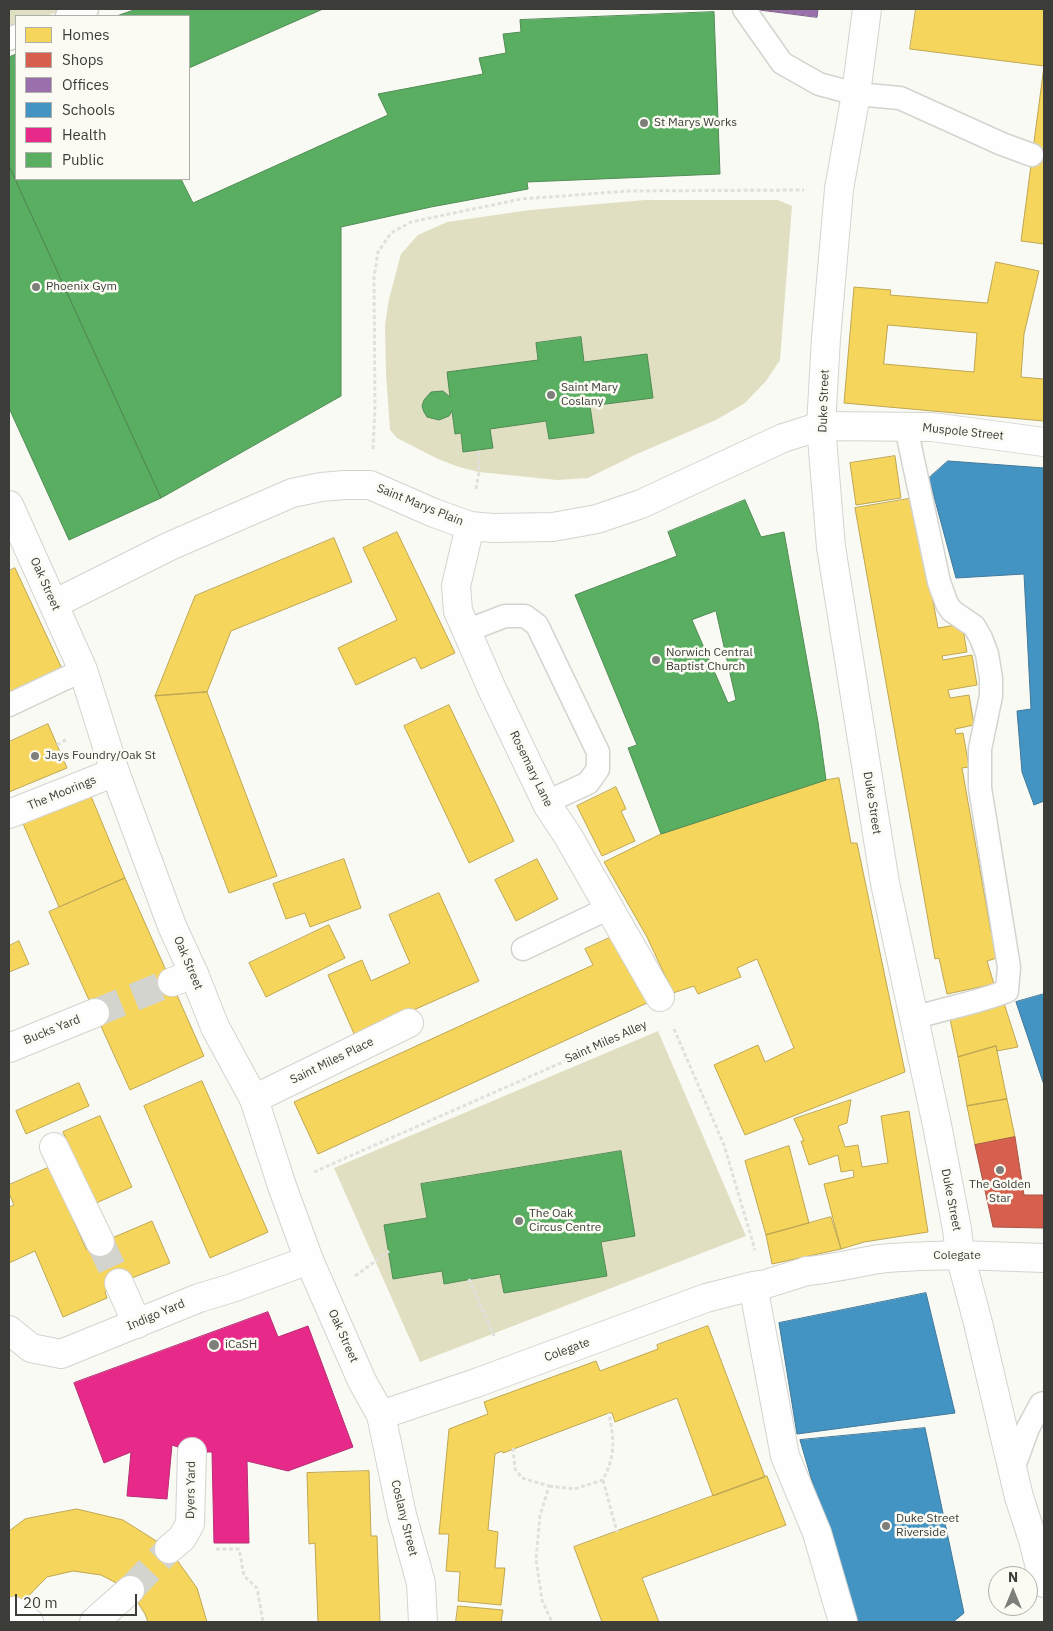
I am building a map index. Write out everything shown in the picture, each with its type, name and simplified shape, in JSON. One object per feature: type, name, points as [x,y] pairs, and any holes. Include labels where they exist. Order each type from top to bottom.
[{"type":"street","name":"Duke Street","points":[[867,9],[856,94],[839,189],[826,338],[821,426],[831,547],[885,883],[958,1229],[960,1256],[978,1323],[1012,1472],[1044,1583]]},
{"type":"street","name":"Muspole Street","points":[[821,426],[932,427],[1044,442]]},
{"type":"street","name":"Saint Marys Plain","points":[[54,604],[170,546],[292,493],[345,484],[370,485],[434,513],[470,526],[493,528],[553,527],[596,519],[641,504],[783,438],[821,426]]},
{"type":"street","name":"Oak Street","points":[[9,505],[83,670],[115,772],[172,926],[183,978],[215,1027],[254,1099],[282,1186],[309,1260],[362,1380],[381,1415]]},
{"type":"street","name":"Rosemary Lane","points":[[470,526],[456,586],[458,611],[466,631],[547,802],[660,997]]},
{"type":"street","name":"The Moorings","points":[[9,814],[115,772]]},
{"type":"street","name":"Bucks Yard","points":[[9,1048],[95,1013]]},
{"type":"street","name":"Saint Miles Place","points":[[254,1099],[409,1023]]},
{"type":"street","points":[[54,1147],[100,1242]]},
{"type":"street","name":"Colegate","points":[[381,1415],[510,1371],[693,1302],[806,1271],[832,1269],[911,1256],[1044,1258]]},
{"type":"street","name":"Indigo Yard","points":[[9,1330],[31,1348],[60,1354],[199,1298],[309,1260]]},
{"type":"street","points":[[119,1283],[137,1324]]},
{"type":"street","points":[[760,1285],[785,1456],[817,1533],[843,1622]]},
{"type":"street","name":"Coslany Street","points":[[381,1415],[402,1515],[421,1583],[423,1622]]},
{"type":"street","name":"Dyers Yard","points":[[175,1544],[190,1524],[192,1452]]},
{"type":"street","points":[[94,1622],[130,1590]]},
{"type":"lane","points":[[71,15],[87,9]]},
{"type":"lane","points":[[744,9],[782,63],[819,84],[856,94],[900,98],[993,140],[1032,155]]},
{"type":"lane","points":[[906,427],[939,582],[947,604],[952,611],[974,626],[987,654],[991,678],[991,696],[980,749],[980,788],[1009,967],[1007,991],[914,1018]]},
{"type":"lane","points":[[466,631],[506,616],[525,616],[538,625],[598,752],[598,769],[588,782],[547,802]]},
{"type":"lane","points":[[9,705],[83,670]]},
{"type":"lane","points":[[523,949],[609,908]]},
{"type":"lane","points":[[1012,1472],[1028,1428],[1041,1404],[1044,1403]]},
{"type":"path","points":[[370,485],[375,407],[374,278],[378,252],[391,233],[412,222],[521,199],[629,191],[839,189]]},
{"type":"path","points":[[478,450],[479,472]]},
{"type":"path","name":"Saint Miles Alley","points":[[282,1186],[650,1023]]},
{"type":"path","points":[[672,1024],[724,1145],[760,1285]]},
{"type":"path","points":[[469,1279],[510,1371]]},
{"type":"path","points":[[609,1413],[614,1441],[611,1465],[603,1480],[617,1532]]},
{"type":"path","points":[[513,1448],[516,1469],[522,1478],[549,1486],[574,1488],[603,1480]]},
{"type":"path","points":[[549,1486],[540,1516],[536,1559],[542,1600],[552,1622]]},
{"type":"path","points":[[175,1544],[200,1549],[238,1549],[244,1576],[257,1588],[264,1622]]},
{"type":"green space","points":[[9,9],[66,9],[49,15],[15,15],[15,28],[9,30]]},
{"type":"green space","points":[[645,200],[778,200],[792,206],[780,360],[766,381],[745,403],[716,420],[637,454],[588,478],[557,480],[479,472],[438,459],[397,438],[390,430],[385,325],[389,299],[401,254],[418,235],[447,222],[530,210]]},
{"type":"green space","points":[[658,1031],[746,1236],[420,1362],[334,1168]]},
{"type":"building: Homes","points":[[916,9],[1044,9],[1044,66],[910,49]]},
{"type":"building: Homes","points":[[1044,66],[1044,244],[1021,241]]},
{"type":"building: Homes","points":[[996,262],[1039,271],[1024,334],[1021,377],[1044,379],[1044,421],[844,403],[854,287],[891,290],[890,295],[987,303]],"holes":[[[888,325],[977,333],[974,372],[884,364]]]},
{"type":"building: Homes","points":[[895,456],[901,498],[856,505],[850,463]]},
{"type":"building: Homes","points":[[914,498],[938,628],[962,624],[967,652],[942,656],[943,660],[972,655],[977,685],[948,690],[950,698],[969,695],[974,725],[955,729],[956,734],[963,733],[969,767],[962,768],[991,932],[993,932],[1000,957],[987,961],[994,984],[947,994],[939,958],[935,959],[855,508]]},
{"type":"building: Homes","points":[[397,532],[455,653],[421,669],[415,657],[356,685],[338,648],[397,620],[363,548]]},
{"type":"building: Homes","points":[[334,538],[352,582],[231,631],[207,692],[155,696],[195,596]]},
{"type":"building: Homes","points":[[15,568],[64,673],[9,698],[9,571]]},
{"type":"building: Homes","points":[[207,692],[277,876],[229,893],[155,696]]},
{"type":"building: Homes","points":[[449,705],[514,841],[469,863],[404,726]]},
{"type":"building: Homes","name":"Jays Foundry/Oak St","points":[[48,724],[67,768],[9,792],[9,742]]},
{"type":"building: Homes","points":[[839,778],[851,843],[857,843],[905,1072],[745,1135],[714,1065],[758,1045],[765,1062],[794,1048],[757,959],[737,968],[741,977],[698,994],[694,986],[673,993],[647,937],[604,862],[661,834],[826,780]]},
{"type":"building: Homes","points":[[86,784],[125,878],[59,907],[18,812]]},
{"type":"building: Homes","points":[[616,787],[626,809],[621,811],[635,841],[602,856],[577,806]]},
{"type":"building: Homes","points":[[344,859],[361,908],[310,927],[305,913],[286,919],[273,884]]},
{"type":"building: Homes","points":[[537,859],[558,899],[516,921],[495,880]]},
{"type":"building: Homes","points":[[125,878],[204,1056],[130,1090],[49,912]]},
{"type":"building: Homes","points":[[439,893],[479,981],[355,1036],[328,975],[362,960],[371,981],[410,963],[389,915]]},
{"type":"building: Homes","points":[[329,925],[345,958],[266,997],[249,963]]},
{"type":"building: Homes","points":[[616,935],[647,1003],[318,1154],[294,1102],[593,965],[585,949]]},
{"type":"building: Homes","points":[[19,941],[29,964],[9,972],[9,946]]},
{"type":"building: Homes","points":[[1004,1003],[1018,1047],[997,1051],[996,1046],[958,1057],[949,1014]]},
{"type":"building: Homes","points":[[996,1046],[1007,1099],[967,1106],[958,1057]]},
{"type":"building: Homes","points":[[202,1081],[268,1232],[210,1258],[144,1106]]},
{"type":"building: Homes","points":[[79,1083],[89,1106],[26,1134],[16,1111]]},
{"type":"building: Homes","points":[[1007,1099],[1015,1137],[975,1145],[967,1106]]},
{"type":"building: Homes","points":[[851,1100],[847,1123],[838,1126],[845,1147],[858,1145],[862,1167],[888,1163],[881,1116],[909,1111],[928,1232],[864,1242],[841,1249],[824,1184],[854,1177],[853,1170],[841,1172],[838,1155],[809,1165],[801,1141],[804,1141],[794,1119]]},
{"type":"building: Homes","points":[[100,1116],[132,1187],[94,1204],[63,1132]]},
{"type":"building: Homes","points":[[789,1146],[809,1223],[766,1235],[745,1161]]},
{"type":"building: Homes","points":[[50,1167],[86,1249],[152,1221],[170,1263],[119,1283],[105,1292],[107,1298],[63,1317],[35,1251],[9,1263],[9,1207],[14,1205],[9,1193],[9,1185]]},
{"type":"building: Homes","points":[[831,1217],[841,1249],[772,1264],[766,1235]]},
{"type":"building: Homes","points":[[708,1326],[765,1477],[713,1496],[677,1398],[615,1422],[612,1413],[609,1413],[503,1453],[502,1451],[495,1454],[488,1530],[498,1532],[495,1568],[505,1568],[501,1605],[458,1601],[460,1572],[446,1571],[449,1534],[439,1534],[449,1429],[488,1414],[484,1402],[596,1361],[600,1371],[658,1349],[657,1345]]},
{"type":"building: Homes","points":[[369,1471],[371,1536],[377,1536],[380,1622],[318,1622],[315,1543],[309,1544],[307,1473]]},
{"type":"building: Homes","points":[[767,1476],[786,1525],[642,1578],[659,1622],[602,1622],[574,1547]]},
{"type":"building: Homes","points":[[77,1509],[123,1520],[169,1549],[197,1588],[207,1622],[148,1622],[130,1590],[101,1575],[73,1571],[47,1577],[9,1616],[9,1531],[25,1519]]},
{"type":"building: Homes","points":[[458,1606],[503,1610],[501,1622],[456,1622]]},
{"type":"building: Shops","name":"The Golden Star","points":[[1015,1137],[1024,1195],[1044,1195],[1044,1228],[993,1227],[975,1145]]},
{"type":"building: Offices","points":[[752,9],[818,9],[817,17]]},
{"type":"building: Schools","points":[[948,461],[1044,468],[1044,801],[1034,805],[1022,772],[1017,711],[1031,709],[1024,574],[956,578],[929,478]]},
{"type":"building: Schools","points":[[1044,994],[1044,1085],[1016,1002]]},
{"type":"building: Schools","points":[[926,1293],[955,1413],[797,1434],[779,1323]]},
{"type":"building: Schools","name":"Duke Street Riverside","points":[[925,1428],[964,1613],[953,1622],[853,1622],[800,1440]]},
{"type":"building: Health","points":[[268,1312],[278,1337],[308,1326],[353,1447],[288,1471],[247,1461],[249,1543],[214,1543],[212,1452],[192,1452],[172,1445],[167,1499],[127,1496],[131,1452],[104,1463],[74,1383]]},
{"type":"building: Public","points":[[137,9],[323,9],[190,68],[190,15],[120,15]]},
{"type":"building: Public","points":[[714,12],[720,174],[527,182],[528,189],[431,207],[341,227],[341,396],[161,498],[15,180],[182,180],[193,203],[388,115],[378,94],[483,74],[479,58],[506,53],[503,34],[521,32],[520,20]]},
{"type":"building: Public","points":[[15,54],[15,179],[9,166],[9,57]]},
{"type":"building: Public","name":"Phoenix Gym","points":[[9,166],[161,498],[69,540],[9,408]]},
{"type":"building: Public","name":"Saint Mary Coslany","points":[[581,337],[584,362],[647,354],[653,398],[590,406],[594,433],[549,439],[546,421],[490,429],[493,448],[463,452],[461,433],[455,434],[452,411],[449,416],[439,420],[427,417],[424,412],[422,406],[424,400],[431,392],[443,391],[450,397],[447,372],[538,360],[536,343]]},
{"type":"building: Public","name":"Norwich Central Baptist Church","points":[[745,500],[761,537],[784,532],[818,722],[826,780],[661,834],[628,748],[637,745],[575,595],[677,556],[668,532]],"holes":[[[716,611],[736,700],[728,703],[692,620]]]},
{"type":"building: Public","name":"The Oak Circus Centre","points":[[621,1151],[635,1236],[601,1242],[607,1276],[504,1293],[500,1274],[444,1284],[442,1271],[393,1279],[384,1225],[427,1218],[421,1184]]},
{"type":"tunnel","points":[[95,1013],[172,982]]},
{"type":"tunnel","points":[[100,1242],[119,1283]]},
{"type":"tunnel","points":[[130,1590],[169,1549]]},
{"type":"place","name":"St Marys Works","points":[[644,123]]},
{"type":"place","name":"Phoenix Gym","points":[[36,287]]},
{"type":"place","name":"Saint Mary Coslany","points":[[551,395]]},
{"type":"place","name":"Norwich Central Baptist Church","points":[[656,660]]},
{"type":"place","name":"Jays Foundry/Oak St","points":[[35,756]]},
{"type":"place","name":"The Golden Star","points":[[1000,1170]]},
{"type":"place","name":"The Oak Circus Centre","points":[[519,1221]]},
{"type":"place","name":"iCaSH","points":[[214,1345]]},
{"type":"place","name":"Duke Street Riverside","points":[[886,1526]]}]
